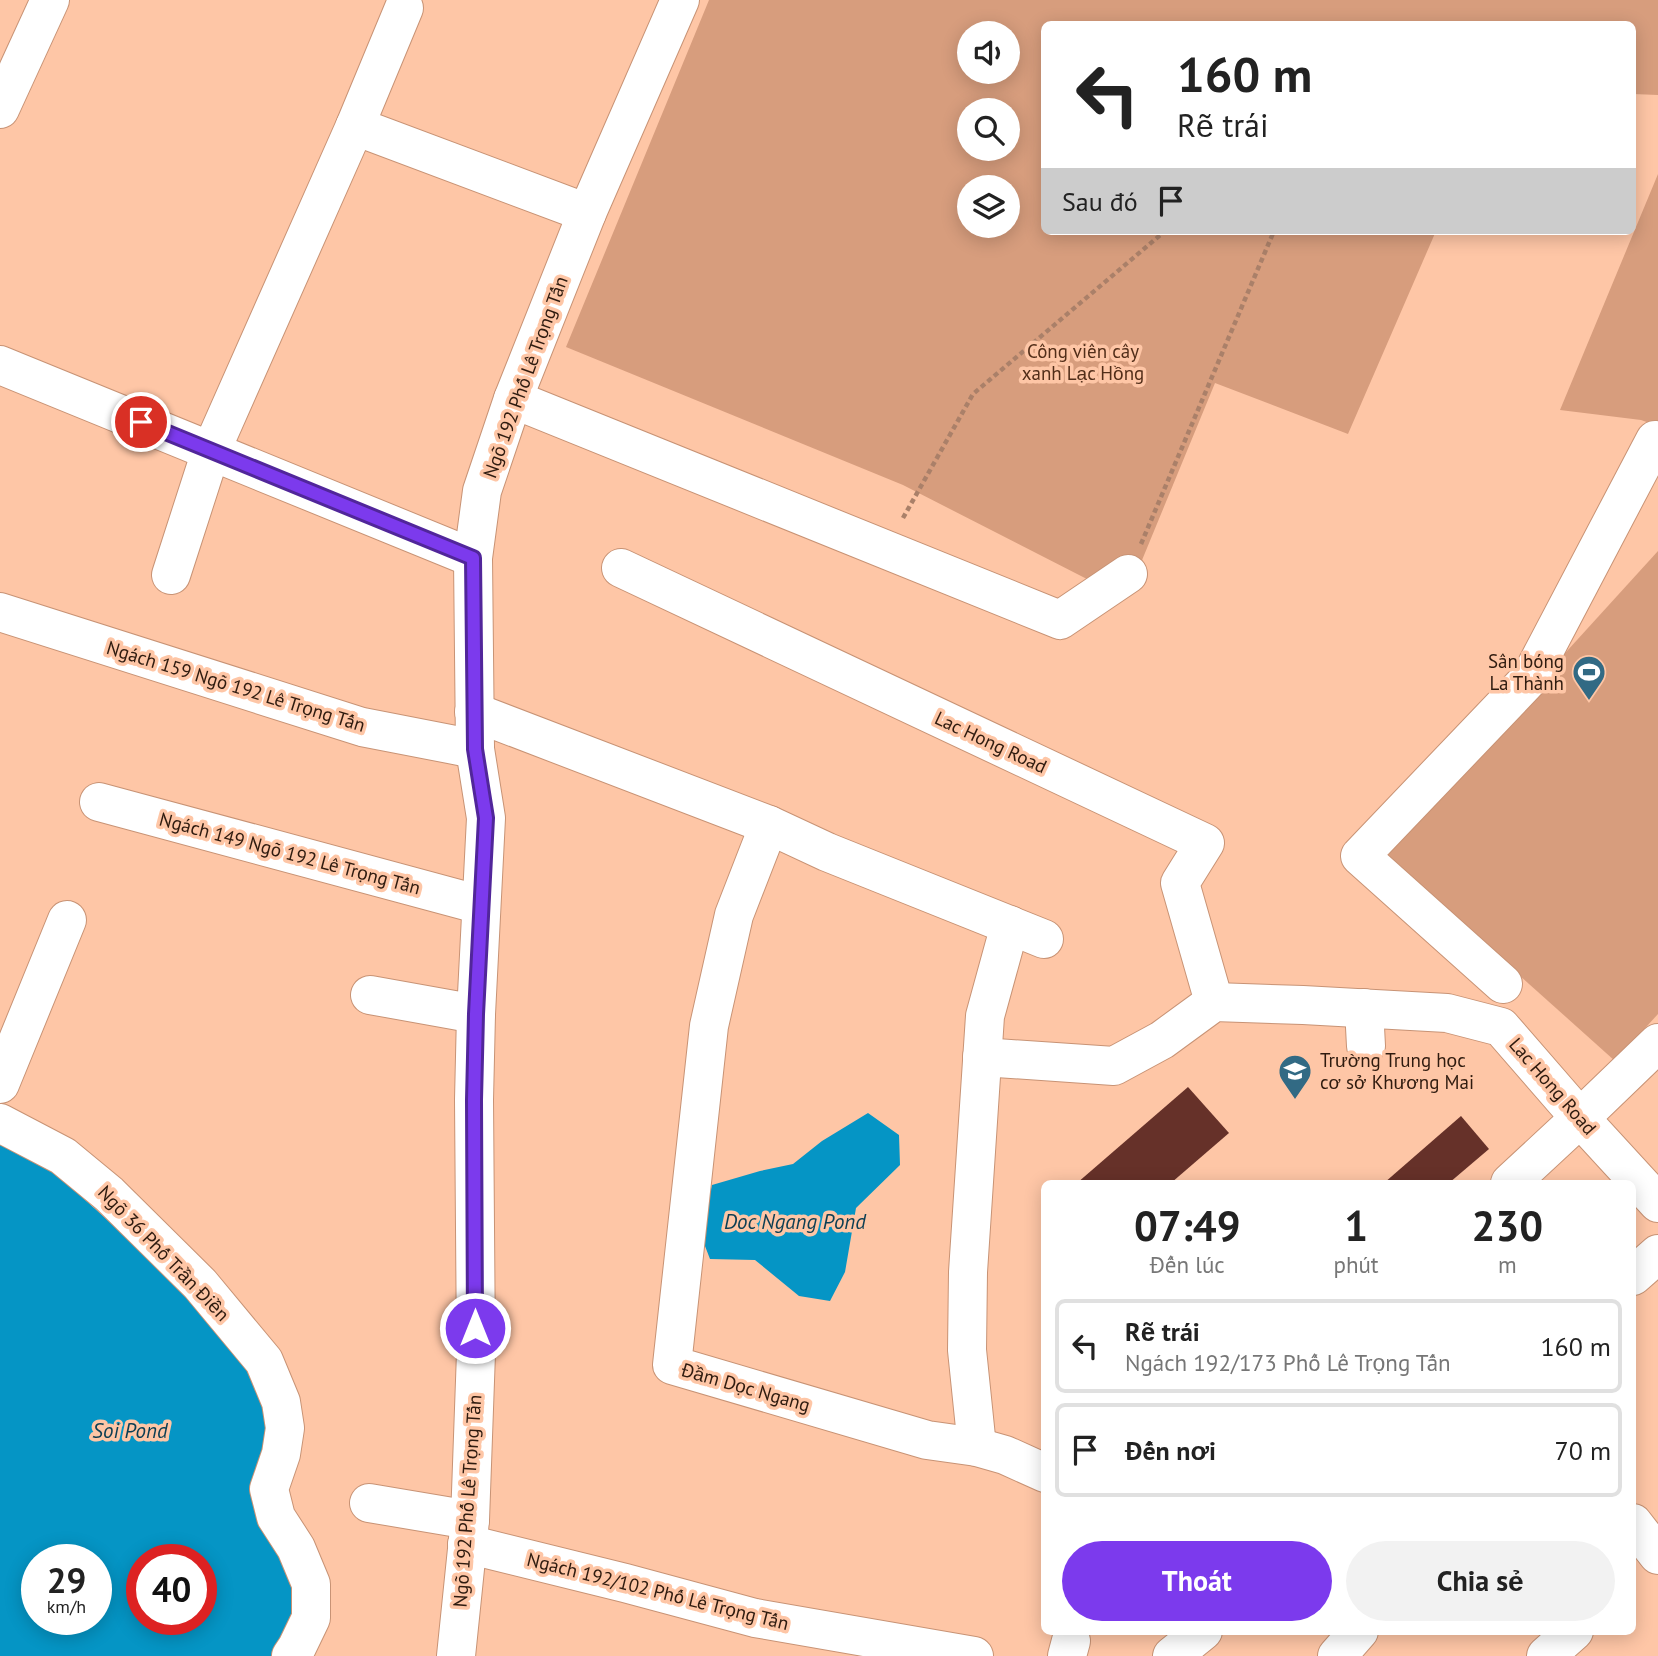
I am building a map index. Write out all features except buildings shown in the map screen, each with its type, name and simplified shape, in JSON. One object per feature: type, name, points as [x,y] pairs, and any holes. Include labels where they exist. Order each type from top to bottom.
[{"type":"street","points":[[0,109],[50,0]]},
{"type":"street","name":"Ngõ 192 Phố Lê Trọng Tấn","points":[[456,1656],[468,1532],[476,1353],[474,1100],[486,818],[475,731],[473,558],[482,491],[513,399],[587,213],[680,0]]},
{"type":"street","points":[[171,575],[211,451],[355,126],[404,8]]},
{"type":"street","points":[[355,126],[587,213]]},
{"type":"street","points":[[0,365],[473,558]]},
{"type":"street","points":[[513,399],[1060,620],[1128,574]]},
{"type":"street","points":[[1503,984],[1360,856],[1530,678],[1648,437]]},
{"type":"street","name":"Lac Hong Road","points":[[621,568],[1205,843],[1180,883],[1214,1002],[1447,1013],[1501,1027],[1658,1203]]},
{"type":"street","name":"Ngách 159 Ngõ 192 Lê Trọng Tấn","points":[[0,612],[362,727],[475,731]]},
{"type":"street","points":[[475,731],[769,825],[827,852],[1027,932],[985,1016],[968,1272],[967,1350],[977,1447],[1005,1455],[1041,1471]]},
{"type":"street","name":"Ngách 149 Ngõ 192 Lê Trọng Tấn","points":[[99,802],[481,905]]},
{"type":"street","name":"Đầm Dọc Ngang","points":[[769,825],[734,915],[709,1026],[673,1365],[928,1440],[977,1447]]},
{"type":"street","points":[[0,1084],[67,920]]},
{"type":"street","points":[[370,995],[476,1014]]},
{"type":"street","points":[[982,1057],[1114,1066],[1162,1040],[1214,1002]]},
{"type":"street","points":[[1364,1008],[1366,1046]]},
{"type":"street","points":[[1513,1180],[1658,1043]]},
{"type":"street","name":"Ngõ 36 Phố Trần Điền","points":[[0,1123],[63,1156],[109,1194],[200,1283],[264,1361],[281,1402],[285,1428],[281,1454],[269,1489],[276,1517],[296,1548],[311,1584],[311,1618],[291,1656]]},
{"type":"street","points":[[1636,1273],[1658,1254]]},
{"type":"street","name":"Ngách 192/102 Phố Lê Trọng Tấn","points":[[369,1503],[625,1583],[755,1618],[974,1656]]},
{"type":"street","points":[[1636,1527],[1658,1555]]},
{"type":"street","points":[[1172,1656],[1198,1635]]},
{"type":"street","points":[[1337,1656],[1355,1635]]},
{"type":"street","points":[[1546,1656],[1570,1635]]},
{"type":"path","points":[[886,549],[973,394],[1160,235]]},
{"type":"path","points":[[1128,574],[1272,235]]},
{"type":"green space","name":"Công viên cây xanh Lạc Hồng","points":[[709,0],[1658,0],[1658,95],[1636,94],[1636,21],[1041,21],[1041,235],[1434,235],[1348,434],[1215,383],[1126,599],[903,485],[566,347]]},
{"type":"green space","points":[[1658,174],[1658,426],[1641,420],[1560,410],[1633,235],[1636,235],[1636,227]]},
{"type":"green space","name":"Sân bóng La Thành","points":[[1658,551],[1658,1014],[1615,1061],[1383,853]]},
{"type":"water","name":"Doc Ngang Pond","points":[[868,1113],[899,1135],[900,1165],[856,1208],[845,1272],[830,1301],[799,1296],[755,1260],[710,1259],[700,1233],[712,1185],[793,1164],[822,1141]]},
{"type":"water","name":"Soi Pond","points":[[0,1145],[40,1159],[178,1284],[255,1377],[272,1414],[254,1508],[260,1528],[287,1564],[296,1585],[293,1613],[276,1656],[0,1656]]},
{"type":"place","name":"Sân bóng La Thành","points":[[1589,702]]},
{"type":"place","name":"Trường Trung học cơ sở Khương Mai","points":[[1295,1101]]},
{"type":"route","points":[[141,422],[473,558],[475,749],[486,818],[474,1100],[475,1328]]}]
